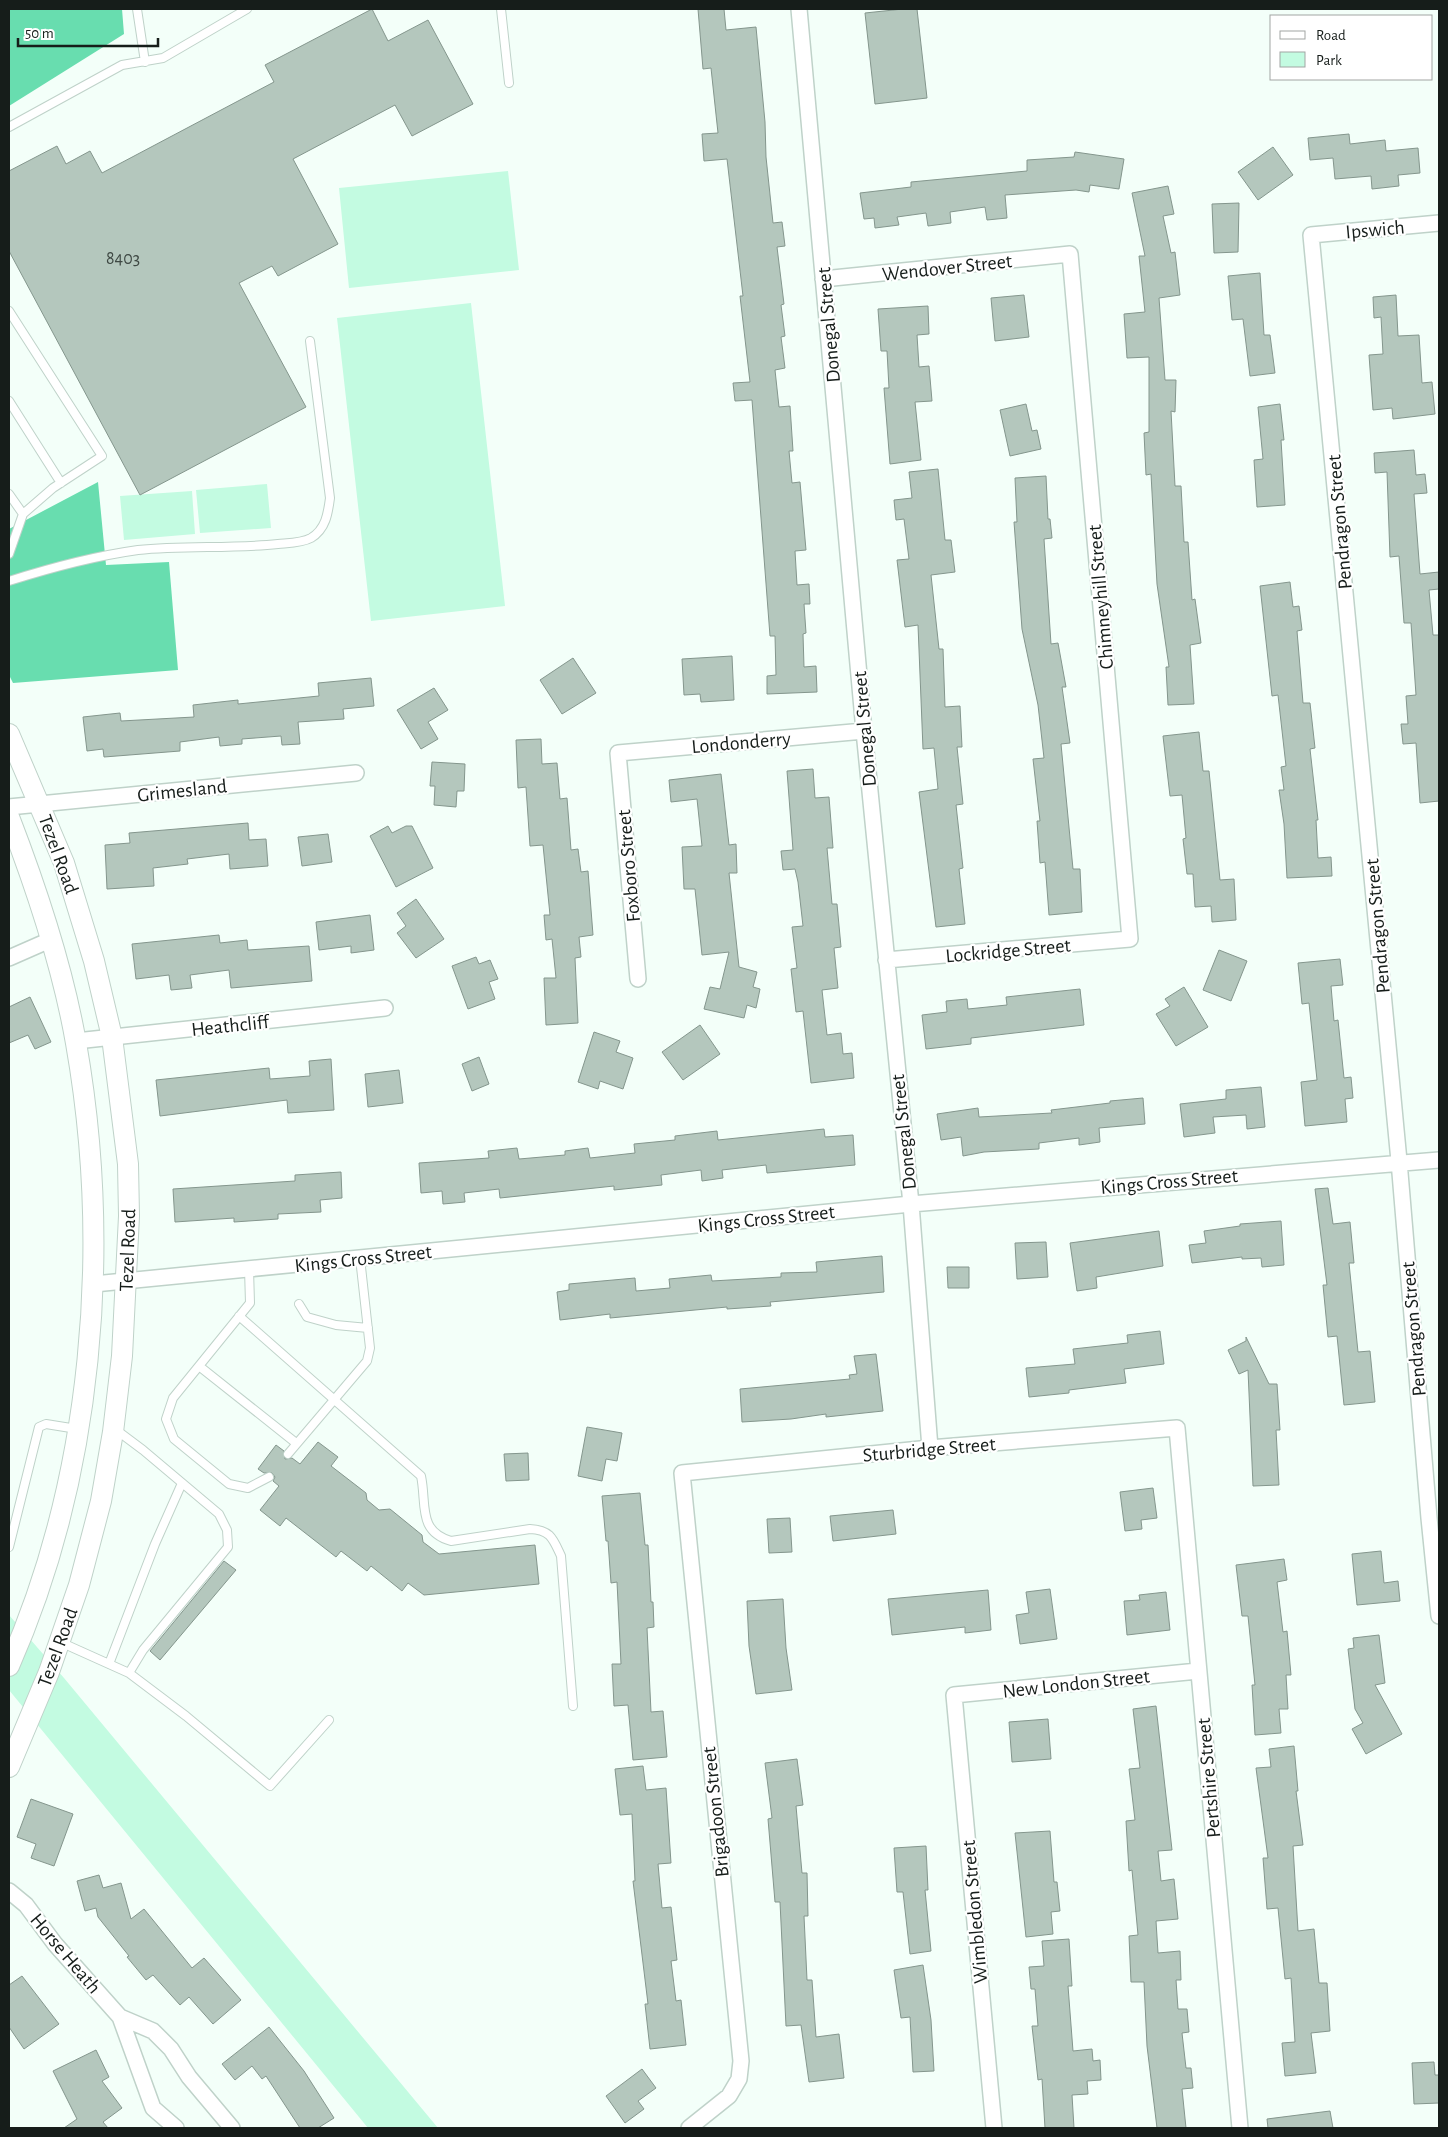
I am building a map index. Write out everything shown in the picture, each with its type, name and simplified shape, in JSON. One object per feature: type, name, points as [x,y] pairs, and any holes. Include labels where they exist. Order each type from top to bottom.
[{"type":"main road","name":"Tezel Road","points":[[9,734],[64,863],[82,916],[112,1037],[128,1164],[129,1216],[122,1356],[114,1428],[94,1529],[79,1585],[60,1642],[9,1767]]},
{"type":"main road","name":"Tezel Road","points":[[9,817],[25,859],[50,940],[76,1041],[89,1136],[94,1202],[94,1284],[77,1429],[62,1509],[29,1620],[9,1666]]},
{"type":"street","name":"Donegal Street","points":[[799,9],[864,731],[911,1204],[930,1448]]},
{"type":"street","name":"Ipswich","points":[[1311,235],[1439,222]]},
{"type":"street","name":"Pendragon Street","points":[[1311,235],[1399,1161],[1428,1518],[1439,1616]]},
{"type":"street","name":"Wendover Street","points":[[824,279],[1070,254]]},
{"type":"street","name":"Chimneyhill Street","points":[[1070,254],[1130,939]]},
{"type":"street","name":"Londonderry","points":[[618,753],[864,731]]},
{"type":"street","name":"Foxboro Street","points":[[618,753],[638,979]]},
{"type":"street","name":"Grimesland","points":[[9,807],[356,773]]},
{"type":"street","name":"Lockridge Street","points":[[886,960],[1130,939]]},
{"type":"street","points":[[9,958],[50,940]]},
{"type":"street","name":"Heathcliff","points":[[76,1041],[385,1008]]},
{"type":"street","name":"Kings Cross Street","points":[[94,1284],[911,1204],[1399,1161],[1439,1160]]},
{"type":"street","name":"Sturbridge Street","points":[[682,1473],[930,1448],[1177,1428]]},
{"type":"street","name":"Pertshire Street","points":[[1177,1428],[1240,2128]]},
{"type":"street","name":"Brigadoon Street","points":[[682,1473],[741,2061],[739,2079],[729,2096],[689,2128]]},
{"type":"street","name":"New London Street","points":[[954,1695],[1198,1671]]},
{"type":"street","name":"Wimbledon Street","points":[[954,1695],[994,2128]]},
{"type":"street","name":"Horse Heath","points":[[9,1891],[26,1905],[55,1944],[120,2018],[153,2108],[176,2128]]},
{"type":"street","name":"Horse Heath","points":[[120,2018],[153,2031],[171,2049],[189,2077],[232,2128]]},
{"type":"lane","points":[[137,9],[144,62]]},
{"type":"lane","points":[[9,127],[122,66],[163,58],[247,9]]},
{"type":"lane","points":[[501,9],[508,83]]},
{"type":"lane","points":[[9,311],[102,456],[61,483],[24,514],[9,554]]},
{"type":"lane","points":[[9,581],[62,566],[138,550],[252,547],[311,538],[321,528],[328,516],[330,498],[310,341]]},
{"type":"lane","points":[[9,401],[61,483]]},
{"type":"lane","points":[[9,494],[24,514]]},
{"type":"lane","points":[[288,1454],[367,1361],[370,1348],[360,1258]]},
{"type":"lane","points":[[248,1269],[250,1303],[173,1398],[166,1419],[174,1439],[229,1484],[248,1488],[269,1478]]},
{"type":"lane","points":[[299,1304],[307,1317],[336,1325],[368,1328]]},
{"type":"lane","points":[[239,1316],[421,1476],[425,1493],[425,1516],[431,1531],[440,1538],[451,1541],[530,1529],[542,1530],[552,1538],[561,1556],[573,1706]]},
{"type":"lane","points":[[199,1366],[296,1443]]},
{"type":"lane","points":[[9,1547],[39,1428],[46,1424],[77,1429]]},
{"type":"lane","points":[[114,1428],[219,1514],[227,1530],[228,1547],[143,1650],[129,1673]]},
{"type":"lane","points":[[109,1664],[155,1544],[182,1483]]},
{"type":"lane","points":[[60,1642],[129,1673],[186,1716],[270,1786],[329,1720]]},
{"type":"green space","points":[[9,9],[122,9],[124,34],[9,106]]},
{"type":"green space","points":[[508,171],[519,270],[349,288],[339,188]]},
{"type":"green space","points":[[471,303],[505,606],[371,621],[337,318]]},
{"type":"green space","points":[[98,482],[106,565],[169,562],[178,670],[13,683],[9,675],[9,529]]},
{"type":"green space","points":[[267,484],[271,528],[200,533],[196,490]]},
{"type":"green space","points":[[192,491],[195,534],[124,540],[120,496]]},
{"type":"green space","points":[[9,1615],[64,1678],[438,2128],[368,2128],[9,1690]]},
{"type":"building","points":[[372,9],[388,41],[428,20],[473,104],[412,136],[395,105],[293,159],[338,244],[278,276],[272,266],[239,283],[306,407],[140,495],[9,251],[9,171],[57,146],[66,164],[90,151],[102,173],[274,82],[265,65]]},
{"type":"building","points":[[698,9],[724,9],[726,30],[756,27],[773,223],[782,222],[785,246],[777,247],[784,304],[781,305],[785,336],[781,337],[785,368],[775,370],[779,407],[790,406],[793,451],[789,451],[792,483],[800,482],[806,550],[795,551],[797,585],[809,584],[810,604],[804,604],[806,633],[803,634],[804,667],[816,666],[817,692],[767,694],[767,676],[776,675],[775,636],[770,636],[752,400],[735,401],[733,383],[750,382],[740,296],[743,296],[727,159],[704,161],[702,134],[718,133],[711,68],[703,69]]},
{"type":"building","points":[[917,9],[927,98],[875,104],[865,13]]},
{"type":"building","points":[[1349,134],[1350,144],[1385,140],[1386,151],[1418,148],[1420,173],[1398,175],[1399,186],[1372,189],[1371,176],[1335,179],[1333,158],[1310,160],[1308,138]]},
{"type":"building","points":[[1273,147],[1293,175],[1258,200],[1238,172]]},
{"type":"building","points":[[1075,152],[1124,159],[1119,189],[1090,185],[1089,192],[1076,190],[1005,195],[1007,218],[987,220],[985,207],[950,212],[951,223],[928,226],[926,213],[897,217],[899,225],[875,228],[874,218],[864,219],[860,193],[911,187],[911,182],[1027,171],[1027,160],[1074,157]]},
{"type":"building","points":[[1168,186],[1174,214],[1163,216],[1171,253],[1175,252],[1180,295],[1159,298],[1165,380],[1176,380],[1175,412],[1171,411],[1175,486],[1181,486],[1184,542],[1188,542],[1192,600],[1195,599],[1201,643],[1190,645],[1194,704],[1168,705],[1166,667],[1169,667],[1157,584],[1151,474],[1146,475],[1144,433],[1149,432],[1149,357],[1127,358],[1124,314],[1145,312],[1139,256],[1145,256],[1132,193]]},
{"type":"building","points":[[1239,203],[1238,252],[1214,253],[1212,204]]},
{"type":"building","points":[[1260,273],[1264,335],[1270,335],[1275,373],[1250,376],[1243,319],[1232,320],[1228,276]]},
{"type":"building","points":[[1024,295],[1029,337],[995,341],[991,298]]},
{"type":"building","points":[[1396,295],[1398,336],[1419,335],[1422,383],[1432,382],[1435,414],[1393,419],[1392,408],[1373,410],[1369,355],[1383,354],[1381,317],[1374,318],[1373,297]]},
{"type":"building","points":[[928,306],[929,334],[917,335],[919,367],[929,366],[932,401],[915,402],[921,460],[890,464],[884,388],[889,388],[887,351],[881,351],[878,309]]},
{"type":"building","points":[[1026,404],[1032,431],[1037,430],[1041,449],[1010,456],[1000,410]]},
{"type":"building","points":[[1280,404],[1284,440],[1281,440],[1285,505],[1257,507],[1254,460],[1263,459],[1258,407]]},
{"type":"building","points":[[1414,450],[1416,475],[1425,474],[1427,493],[1414,494],[1420,574],[1439,572],[1439,589],[1429,590],[1433,635],[1439,635],[1439,801],[1420,803],[1416,743],[1403,744],[1401,724],[1408,724],[1406,696],[1416,695],[1411,623],[1404,623],[1399,556],[1390,557],[1387,472],[1375,473],[1374,453]]},
{"type":"building","points":[[938,469],[945,540],[951,540],[955,572],[931,575],[939,649],[943,649],[945,707],[960,706],[962,747],[957,747],[963,804],[956,805],[963,868],[959,869],[965,924],[936,927],[919,792],[938,789],[934,748],[923,749],[918,625],[905,627],[897,560],[909,559],[904,519],[896,520],[894,500],[912,498],[909,472]]},
{"type":"building","points":[[1046,476],[1048,519],[1050,519],[1052,538],[1044,539],[1051,644],[1058,643],[1066,687],[1062,687],[1070,743],[1061,744],[1073,869],[1080,869],[1082,912],[1049,915],[1045,862],[1040,863],[1037,821],[1040,821],[1033,759],[1044,758],[1038,705],[1022,629],[1014,522],[1017,522],[1015,478]]},
{"type":"building","points":[[1290,582],[1293,607],[1299,606],[1302,630],[1297,631],[1303,703],[1310,703],[1315,748],[1310,749],[1318,820],[1316,820],[1318,858],[1331,857],[1332,876],[1287,878],[1284,824],[1279,790],[1284,790],[1281,767],[1286,766],[1278,695],[1272,696],[1260,586]]},
{"type":"building","points":[[732,656],[734,700],[701,702],[700,694],[684,695],[682,659]]},
{"type":"building","points":[[573,658],[596,693],[562,714],[540,680]]},
{"type":"building","points":[[371,678],[374,706],[343,709],[344,719],[298,722],[300,744],[282,745],[281,736],[242,739],[242,744],[220,746],[219,737],[180,742],[180,751],[104,757],[103,749],[87,751],[83,717],[120,713],[121,721],[194,717],[193,705],[238,700],[238,704],[319,696],[318,683]]},
{"type":"building","points":[[434,688],[448,710],[428,722],[438,739],[421,749],[397,710]]},
{"type":"building","points":[[1199,732],[1203,771],[1209,771],[1220,880],[1234,879],[1236,920],[1212,922],[1211,906],[1195,907],[1193,874],[1187,874],[1183,839],[1186,838],[1182,795],[1170,796],[1163,736]]},
{"type":"building","points":[[541,739],[542,764],[557,763],[560,799],[567,798],[571,850],[578,849],[581,872],[588,871],[593,935],[579,937],[581,957],[575,958],[578,1023],[546,1025],[544,978],[556,978],[552,939],[546,940],[544,915],[550,915],[543,845],[530,846],[526,787],[518,788],[516,740]]},
{"type":"building","points":[[432,762],[465,764],[464,791],[457,791],[456,807],[434,805],[435,786],[430,786]]},
{"type":"building","points":[[813,769],[815,798],[829,797],[833,848],[827,848],[832,904],[837,904],[841,947],[834,948],[838,988],[822,990],[827,1035],[841,1033],[843,1054],[852,1053],[854,1078],[811,1083],[803,1011],[796,1012],[791,969],[797,968],[792,927],[803,926],[798,882],[795,869],[783,870],[781,851],[793,850],[787,771]]},
{"type":"building","points":[[721,774],[729,845],[736,844],[737,873],[729,873],[739,967],[757,972],[753,987],[760,989],[756,1008],[747,1005],[744,1018],[704,1009],[710,987],[720,989],[729,952],[702,955],[695,889],[684,889],[682,847],[702,846],[697,799],[671,802],[669,780]]},
{"type":"building","points":[[248,823],[249,840],[266,839],[268,866],[230,869],[229,854],[187,859],[188,864],[153,868],[154,886],[107,889],[105,845],[130,843],[129,833]]},
{"type":"building","points":[[388,826],[392,833],[406,826],[412,826],[433,868],[396,887],[370,836]]},
{"type":"building","points":[[328,834],[332,862],[302,866],[298,837]]},
{"type":"building","points":[[416,899],[444,939],[416,958],[397,933],[406,926],[397,913]]},
{"type":"building","points":[[370,915],[374,950],[351,953],[351,946],[319,950],[316,922]]},
{"type":"building","points":[[219,935],[220,943],[247,940],[248,950],[309,946],[312,981],[231,988],[229,970],[190,975],[192,988],[171,990],[169,975],[136,979],[132,944]]},
{"type":"building","points":[[1219,950],[1247,961],[1231,1001],[1203,990]]},
{"type":"building","points":[[476,957],[479,964],[490,960],[498,979],[489,982],[495,999],[468,1009],[452,966]]},
{"type":"building","points":[[1340,959],[1343,985],[1331,986],[1334,1021],[1338,1020],[1344,1078],[1351,1077],[1353,1098],[1345,1099],[1347,1122],[1305,1126],[1301,1082],[1317,1080],[1309,1003],[1302,1004],[1298,963]]},
{"type":"building","points":[[1184,987],[1208,1027],[1176,1046],[1156,1014],[1170,1006],[1165,999]]},
{"type":"building","points":[[1080,989],[1084,1025],[971,1038],[971,1044],[926,1049],[922,1015],[947,1012],[946,1001],[967,999],[968,1009],[1007,1005],[1006,997]]},
{"type":"building","points":[[30,997],[51,1042],[35,1049],[28,1035],[9,1043],[9,1007]]},
{"type":"building","points":[[700,1025],[720,1054],[683,1080],[662,1052]]},
{"type":"building","points":[[594,1032],[620,1041],[616,1052],[633,1058],[623,1089],[600,1081],[598,1089],[578,1082]]},
{"type":"building","points":[[479,1057],[489,1084],[472,1091],[462,1064]]},
{"type":"building","points":[[331,1059],[334,1110],[288,1113],[287,1100],[160,1116],[156,1080],[269,1068],[270,1079],[310,1076],[309,1061]]},
{"type":"building","points":[[399,1070],[403,1103],[368,1107],[365,1074]]},
{"type":"building","points":[[1261,1087],[1265,1127],[1247,1129],[1246,1115],[1213,1117],[1215,1133],[1184,1137],[1180,1104],[1226,1099],[1226,1090]]},
{"type":"building","points":[[1143,1098],[1145,1124],[1099,1128],[1100,1142],[1079,1145],[1079,1138],[1039,1143],[1039,1149],[984,1152],[963,1156],[961,1137],[941,1140],[937,1114],[978,1108],[979,1117],[1052,1113],[1051,1110]]},
{"type":"building","points":[[824,1129],[825,1137],[853,1135],[855,1165],[767,1173],[766,1165],[722,1170],[723,1178],[702,1181],[701,1170],[661,1175],[662,1185],[614,1190],[614,1186],[500,1198],[499,1189],[464,1193],[465,1202],[443,1204],[442,1191],[421,1193],[419,1163],[489,1158],[488,1151],[517,1148],[519,1159],[565,1155],[565,1151],[588,1148],[590,1158],[635,1153],[634,1144],[675,1140],[675,1136],[717,1131],[718,1140]]},
{"type":"building","points":[[341,1172],[342,1198],[320,1200],[321,1212],[278,1214],[278,1219],[234,1222],[234,1218],[175,1222],[173,1189],[295,1181],[295,1175]]},
{"type":"building","points":[[1328,1188],[1333,1224],[1350,1222],[1354,1263],[1349,1263],[1358,1352],[1370,1351],[1375,1402],[1344,1405],[1337,1336],[1328,1337],[1323,1285],[1327,1285],[1315,1189]]},
{"type":"building","points":[[1281,1221],[1284,1265],[1262,1267],[1261,1258],[1242,1259],[1242,1257],[1192,1263],[1189,1245],[1206,1243],[1204,1231],[1240,1226],[1240,1224]]},
{"type":"building","points":[[1159,1231],[1163,1266],[1096,1277],[1097,1288],[1077,1291],[1070,1243]]},
{"type":"building","points":[[1046,1242],[1048,1277],[1017,1279],[1015,1243]]},
{"type":"building","points":[[882,1256],[884,1292],[770,1302],[771,1306],[727,1309],[727,1307],[610,1318],[610,1314],[560,1320],[557,1292],[569,1290],[569,1284],[635,1278],[636,1291],[670,1288],[669,1279],[711,1275],[712,1281],[781,1277],[781,1273],[817,1272],[816,1262]]},
{"type":"building","points":[[947,1267],[969,1267],[969,1288],[948,1288]]},
{"type":"building","points":[[1160,1331],[1164,1364],[1124,1369],[1126,1383],[1069,1390],[1069,1393],[1029,1397],[1026,1368],[1075,1364],[1073,1349],[1128,1343],[1127,1335]]},
{"type":"building","points":[[1246,1337],[1269,1384],[1277,1384],[1280,1430],[1276,1430],[1279,1485],[1253,1486],[1248,1370],[1239,1374],[1228,1350],[1246,1341]]},
{"type":"building","points":[[876,1354],[883,1411],[826,1417],[826,1414],[791,1419],[742,1422],[740,1389],[850,1379],[849,1375],[857,1374],[854,1356]]},
{"type":"building","points":[[587,1427],[622,1433],[617,1461],[606,1459],[602,1481],[578,1476]]},
{"type":"building","points":[[318,1442],[338,1457],[331,1466],[366,1493],[367,1500],[379,1510],[390,1509],[422,1535],[423,1542],[439,1554],[535,1545],[539,1584],[424,1595],[408,1583],[402,1591],[371,1566],[367,1571],[341,1551],[336,1557],[286,1518],[280,1526],[260,1510],[279,1486],[273,1481],[275,1477],[272,1473],[264,1473],[258,1469],[276,1445],[284,1451],[285,1459],[292,1458],[300,1464]]},
{"type":"building","points":[[528,1453],[529,1480],[506,1481],[504,1454]]},
{"type":"building","points":[[1153,1488],[1157,1518],[1141,1520],[1142,1529],[1125,1531],[1120,1492]]},
{"type":"building","points":[[640,1493],[645,1545],[648,1545],[651,1602],[653,1602],[654,1627],[647,1628],[651,1712],[663,1711],[667,1757],[633,1760],[628,1705],[614,1706],[612,1664],[621,1664],[617,1582],[611,1583],[602,1496]]},
{"type":"building","points":[[893,1510],[896,1534],[833,1541],[830,1516]]},
{"type":"building","points":[[790,1518],[792,1552],[769,1553],[767,1519]]},
{"type":"building","points":[[1381,1551],[1384,1583],[1398,1581],[1400,1601],[1357,1605],[1352,1554]]},
{"type":"building","points":[[1284,1559],[1287,1580],[1277,1582],[1283,1632],[1287,1631],[1291,1675],[1286,1675],[1288,1709],[1279,1709],[1281,1733],[1255,1735],[1252,1685],[1255,1685],[1248,1616],[1242,1616],[1236,1565]]},
{"type":"building","points":[[224,1561],[236,1570],[160,1660],[150,1651]]},
{"type":"building","points":[[1050,1589],[1057,1639],[1020,1644],[1016,1615],[1029,1613],[1026,1592]]},
{"type":"building","points":[[988,1590],[991,1630],[965,1633],[965,1627],[892,1635],[888,1599]]},
{"type":"building","points":[[1166,1592],[1170,1630],[1127,1635],[1124,1601],[1140,1600],[1139,1595]]},
{"type":"building","points":[[783,1599],[786,1648],[792,1690],[756,1694],[749,1646],[747,1601]]},
{"type":"building","points":[[1379,1635],[1385,1683],[1375,1685],[1402,1734],[1366,1754],[1352,1729],[1363,1723],[1355,1709],[1348,1649],[1354,1648],[1353,1638]]},
{"type":"building","points":[[1156,1706],[1172,1850],[1158,1851],[1161,1881],[1174,1879],[1178,1919],[1156,1921],[1158,1953],[1180,1951],[1181,1980],[1176,1980],[1178,2009],[1187,2009],[1189,2032],[1182,2033],[1186,2068],[1191,2068],[1193,2088],[1182,2089],[1186,2128],[1157,2128],[1147,2046],[1144,1982],[1131,1982],[1129,1936],[1138,1935],[1132,1870],[1129,1871],[1126,1821],[1135,1820],[1129,1769],[1140,1768],[1133,1709]]},
{"type":"building","points":[[1048,1719],[1051,1759],[1012,1762],[1009,1722]]},
{"type":"building","points":[[1294,1746],[1298,1791],[1296,1791],[1303,1845],[1293,1846],[1298,1931],[1314,1929],[1319,1983],[1327,1983],[1330,2031],[1311,2033],[1316,2073],[1285,2076],[1282,2043],[1295,2042],[1291,1978],[1285,1979],[1278,1908],[1267,1909],[1263,1858],[1268,1858],[1256,1768],[1271,1767],[1269,1749]]},
{"type":"building","points":[[797,1759],[803,1805],[796,1806],[802,1873],[807,1873],[808,1916],[804,1916],[807,1980],[812,1980],[816,2037],[839,2034],[844,2078],[809,2082],[801,2025],[786,2026],[780,1902],[775,1902],[768,1819],[772,1818],[765,1763]]},
{"type":"building","points":[[643,1766],[646,1790],[666,1788],[671,1863],[658,1864],[662,1908],[671,1907],[677,1960],[671,1961],[676,2001],[681,2000],[686,2045],[650,2049],[645,2004],[648,2004],[633,1881],[635,1881],[632,1814],[620,1815],[615,1769]]},
{"type":"building","points":[[31,1799],[73,1814],[54,1866],[31,1858],[36,1844],[17,1837]]},
{"type":"building","points":[[1050,1831],[1054,1882],[1057,1882],[1060,1911],[1051,1912],[1053,1934],[1026,1937],[1015,1833]]},
{"type":"building","points":[[926,1846],[928,1890],[925,1890],[931,1951],[910,1954],[903,1892],[897,1892],[894,1848]]},
{"type":"building","points":[[99,1875],[103,1888],[121,1883],[131,1919],[144,1909],[192,1968],[204,1958],[241,2000],[213,2024],[189,1997],[180,2005],[153,1975],[146,1980],[98,1917],[96,1908],[85,1911],[77,1881]]},
{"type":"building","points":[[1069,1939],[1072,1986],[1068,1986],[1073,2051],[1092,2049],[1093,2061],[1100,2060],[1101,2080],[1087,2081],[1088,2094],[1072,2095],[1074,2128],[1045,2128],[1042,2079],[1038,2080],[1032,2026],[1038,2026],[1035,1989],[1031,1989],[1029,1967],[1044,1966],[1042,1941]]},
{"type":"building","points":[[923,1965],[931,2020],[934,2071],[913,2072],[910,2017],[901,2018],[894,1970]]},
{"type":"building","points":[[22,1976],[59,2024],[24,2049],[9,2027],[9,1985]]},
{"type":"building","points":[[269,2027],[304,2071],[334,2118],[318,2128],[300,2128],[266,2076],[262,2079],[252,2066],[235,2080],[222,2064]]},
{"type":"building","points":[[96,2050],[109,2077],[102,2081],[122,2108],[103,2122],[108,2128],[64,2128],[77,2119],[53,2071]]},
{"type":"building","points":[[1434,2062],[1435,2075],[1439,2075],[1439,2103],[1414,2104],[1412,2063]]},
{"type":"building","points":[[642,2069],[656,2088],[638,2101],[644,2109],[625,2123],[606,2096]]},
{"type":"building","points":[[1330,2111],[1333,2128],[1268,2128],[1267,2119]]}]
